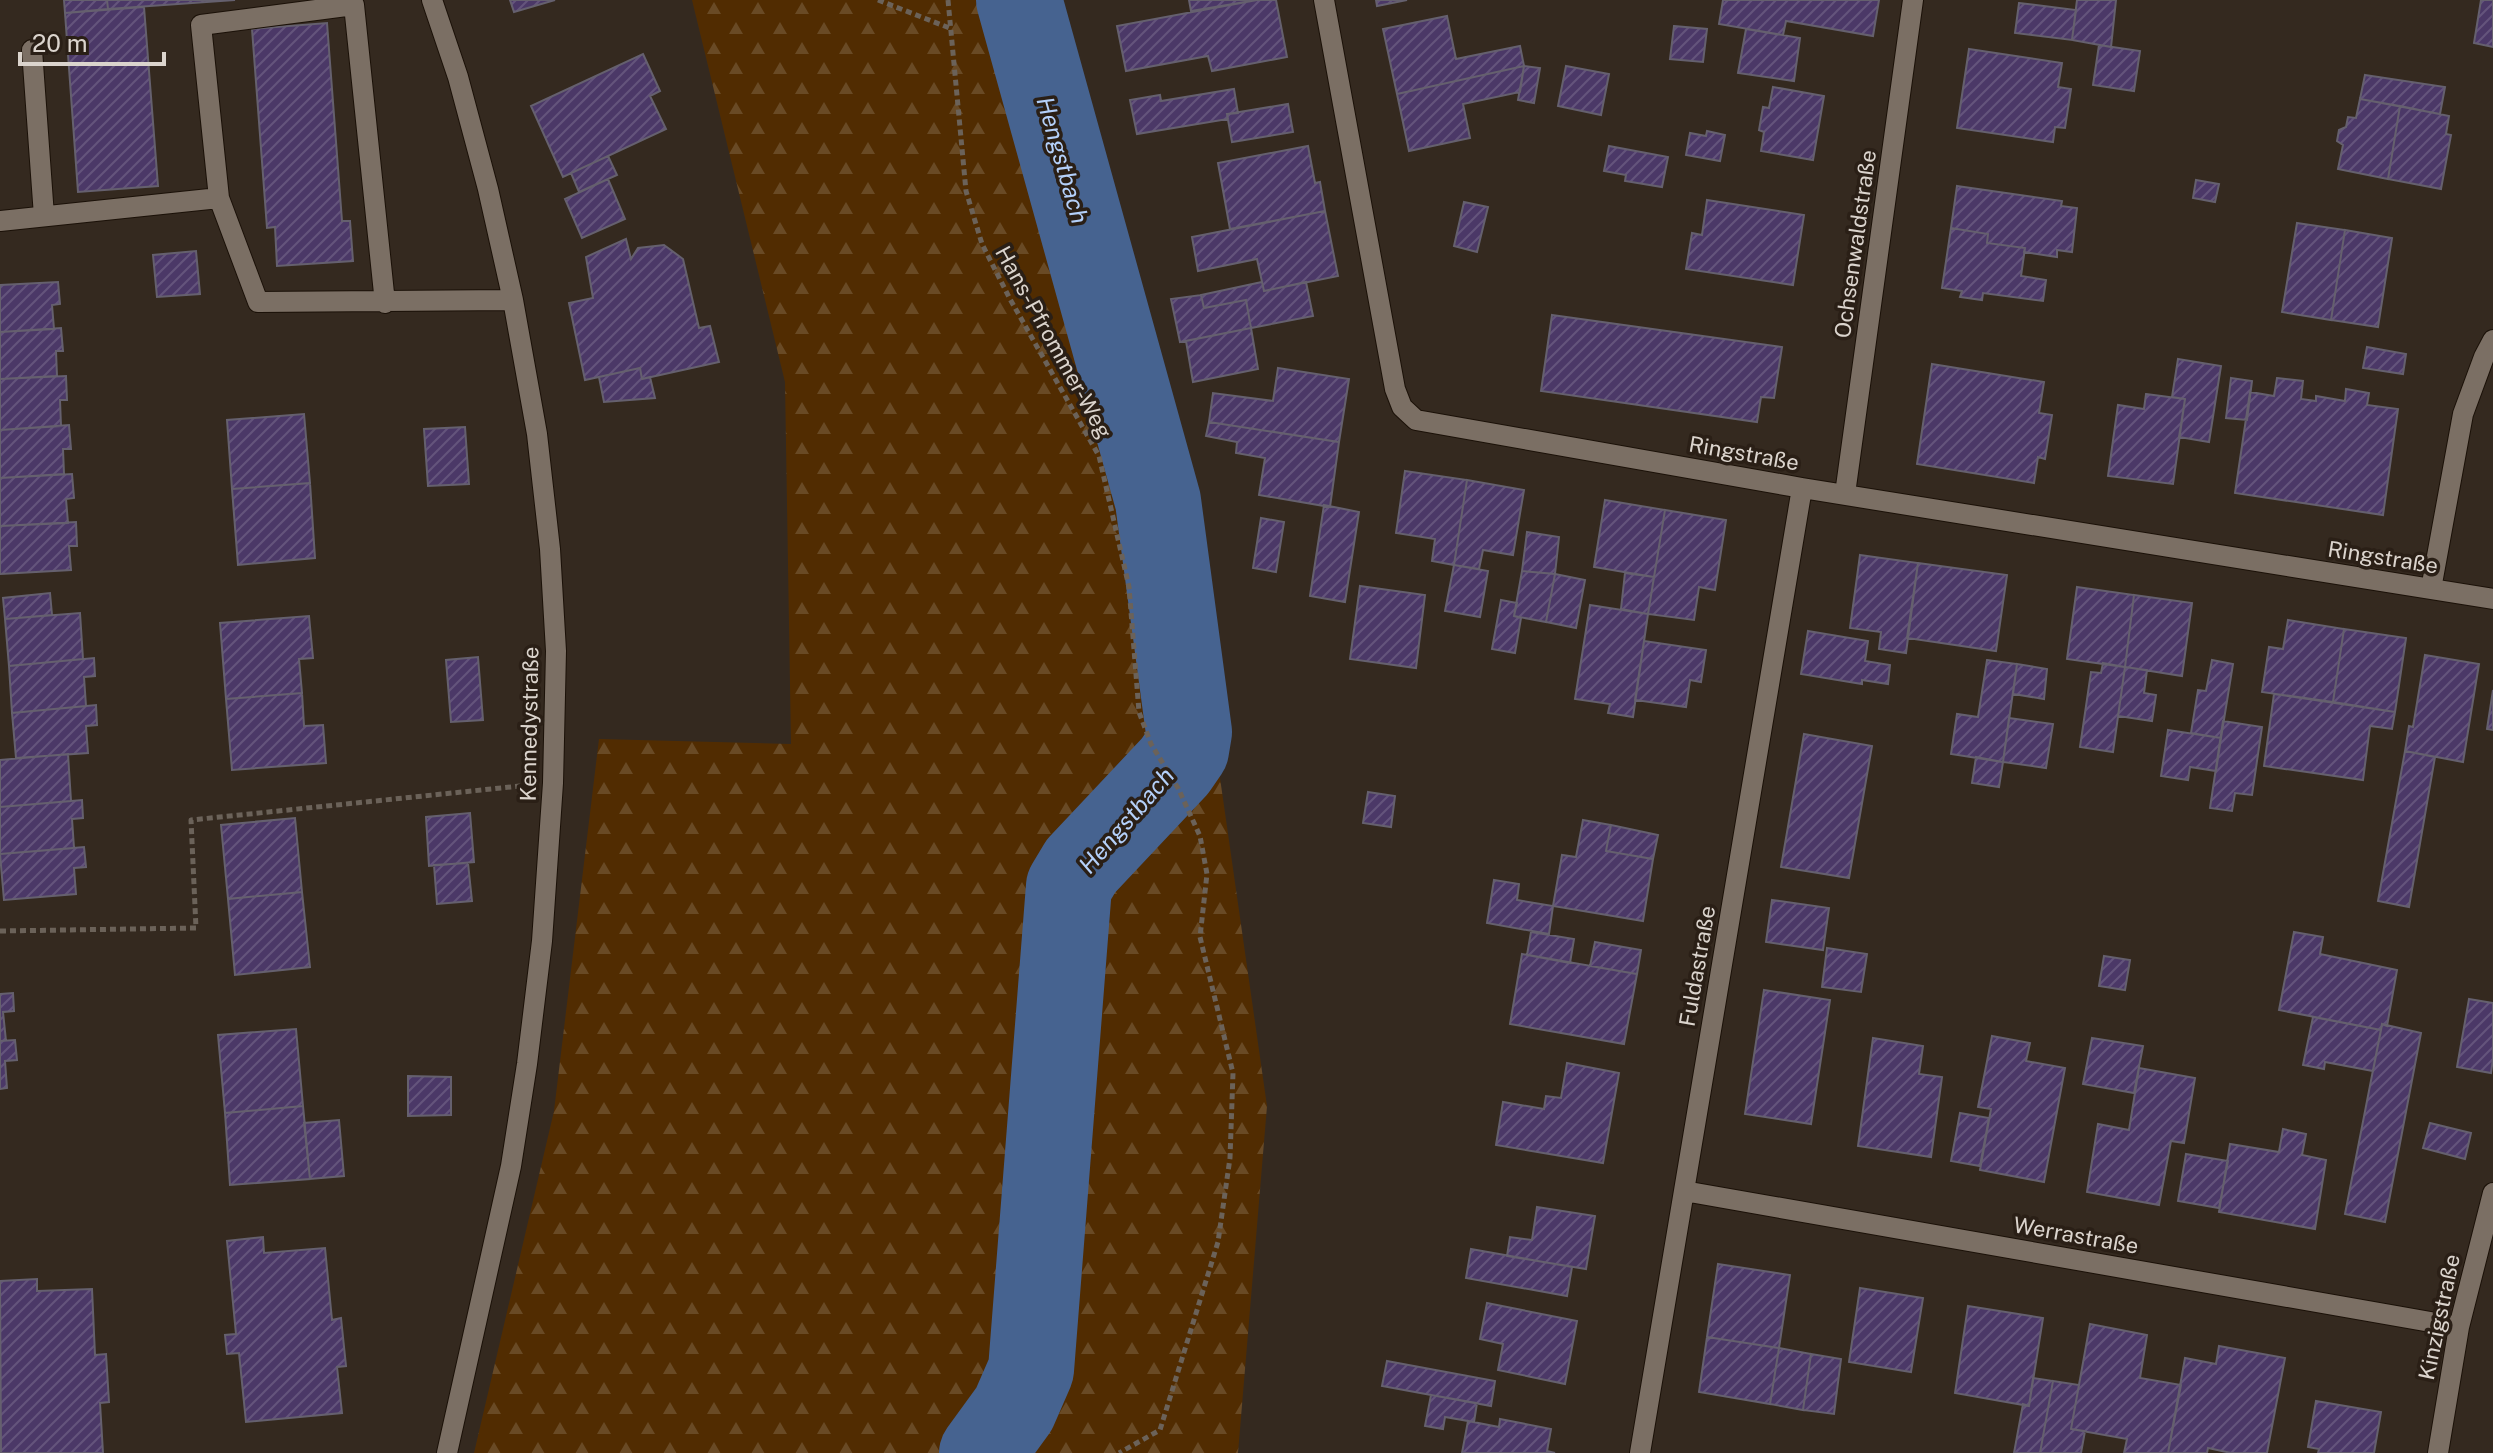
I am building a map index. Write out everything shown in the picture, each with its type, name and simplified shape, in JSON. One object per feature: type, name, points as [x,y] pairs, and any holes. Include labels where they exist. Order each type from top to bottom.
[{"type":"street","name":"Kennedystraße","points":[[432,0],[458,77],[513,300],[537,434],[550,549],[556,651],[553,783],[542,941],[514,1151],[447,1453]]},
{"type":"street","name":"Ringstraße","points":[[1324,0],[1395,389],[1402,407],[1416,420],[1802,488],[2493,599]]},
{"type":"street","name":"Ochsenwaldstraße","points":[[1845,494],[1913,0]]},
{"type":"street","points":[[385,303],[354,5],[201,25],[219,198],[258,302],[385,303],[513,300]]},
{"type":"street","points":[[32,50],[44,216]]},
{"type":"street","points":[[0,221],[219,198]]},
{"type":"street","points":[[2431,589],[2463,414],[2493,340]]},
{"type":"street","name":"Fuldastraße","points":[[1640,1453],[1802,488]]},
{"type":"street","name":"Werrastraße","points":[[1684,1191],[2459,1327]]},
{"type":"street","name":"Kinzigstraße","points":[[2438,1453],[2459,1327],[2493,1193]]},
{"type":"path","points":[[878,0],[952,29]]},
{"type":"path","name":"Hans-Pfrommer-Weg","points":[[948,0],[966,191],[982,244],[1099,456],[1129,587],[1139,712],[1151,744],[1178,788],[1200,836],[1207,874],[1200,937],[1233,1073],[1230,1158],[1218,1242],[1160,1430],[1119,1453]]},
{"type":"path","points":[[0,931],[196,928],[191,820],[553,783]]},
{"type":"green space","points":[[692,0],[1039,0],[1173,450],[1267,1106],[1238,1453],[474,1453],[554,1111],[599,739],[791,744],[785,382]]},
{"type":"building","points":[[64,0],[107,0],[108,9],[65,13]]},
{"type":"building","points":[[107,0],[235,0],[108,9]]},
{"type":"building","points":[[510,0],[555,0],[514,12]]},
{"type":"building","points":[[1189,0],[1257,0],[1191,11]]},
{"type":"building","points":[[1257,0],[1276,0],[1287,57],[1212,71],[1208,56],[1126,71],[1117,26]]},
{"type":"building","points":[[1376,0],[1407,0],[1377,6]]},
{"type":"building","points":[[1723,0],[1879,0],[1873,36],[1786,21],[1783,35],[1719,24]]},
{"type":"building","points":[[2077,0],[2116,0],[2111,47],[2072,40]]},
{"type":"building","points":[[2481,0],[2493,0],[2493,47],[2474,43]]},
{"type":"building","points":[[2019,3],[2076,10],[2072,40],[2015,33]]},
{"type":"building","points":[[144,7],[158,186],[78,192],[65,13]]},
{"type":"building","points":[[1447,16],[1456,59],[1520,46],[1524,66],[1397,94],[1383,29]]},
{"type":"building","points":[[327,23],[342,221],[350,221],[353,261],[277,266],[275,227],[267,228],[252,29]]},
{"type":"building","points":[[1674,26],[1707,29],[1703,62],[1670,59]]},
{"type":"building","points":[[1746,29],[1800,38],[1794,81],[1738,73]]},
{"type":"building","points":[[2099,45],[2140,51],[2134,91],[2093,85]]},
{"type":"building","points":[[1969,49],[2062,63],[2058,87],[2071,89],[2065,128],[2055,127],[2053,142],[1957,128]]},
{"type":"building","points":[[643,54],[660,91],[650,96],[666,129],[563,177],[531,106]]},
{"type":"building","points":[[1524,66],[1540,68],[1534,103],[1518,100]]},
{"type":"building","points":[[1524,66],[1520,92],[1463,104],[1470,138],[1409,151],[1397,94]]},
{"type":"building","points":[[1566,66],[1609,74],[1601,115],[1558,106]]},
{"type":"building","points":[[2365,75],[2445,87],[2440,114],[2360,99]]},
{"type":"building","points":[[1773,87],[1824,96],[1813,160],[1761,151],[1764,132],[1759,130],[1763,107],[1769,108]]},
{"type":"building","points":[[1234,89],[1238,113],[1227,114],[1228,119],[1137,134],[1130,100],[1160,95],[1161,101]]},
{"type":"building","points":[[2360,99],[2400,106],[2388,179],[2338,169],[2343,145],[2337,141],[2339,130],[2346,127],[2348,117],[2356,118]]},
{"type":"building","points":[[1288,104],[1293,132],[1232,142],[1227,114]]},
{"type":"building","points":[[2400,106],[2449,116],[2446,134],[2451,135],[2441,189],[2388,179]]},
{"type":"building","points":[[1707,131],[1725,135],[1720,161],[1686,155],[1690,133],[1706,136]]},
{"type":"building","points":[[1308,146],[1315,183],[1320,182],[1325,211],[1230,229],[1218,163]]},
{"type":"building","points":[[1609,146],[1668,157],[1662,187],[1625,181],[1626,175],[1604,171]]},
{"type":"building","points":[[608,156],[617,175],[579,192],[571,173]]},
{"type":"building","points":[[608,179],[625,219],[582,238],[565,199]]},
{"type":"building","points":[[2196,180],[2219,184],[2215,202],[2193,198]]},
{"type":"building","points":[[1957,186],[2062,201],[2061,206],[2077,208],[2072,252],[2057,250],[2057,257],[2024,252],[2025,248],[1987,243],[1988,234],[1951,228]]},
{"type":"building","points":[[1707,200],[1804,215],[1793,285],[1686,269],[1692,233],[1702,235]]},
{"type":"building","points":[[1464,202],[1488,207],[1477,252],[1454,246]]},
{"type":"building","points":[[1325,211],[1338,276],[1264,291],[1257,259],[1198,271],[1192,237]]},
{"type":"building","points":[[2297,223],[2345,230],[2331,320],[2282,312]]},
{"type":"building","points":[[1951,228],[1988,234],[1987,243],[2025,248],[2021,276],[2046,280],[2043,301],[1983,293],[1982,300],[1960,297],[1962,291],[1942,288]]},
{"type":"building","points":[[2345,230],[2392,238],[2378,327],[2331,320]]},
{"type":"building","points":[[626,239],[631,259],[638,248],[664,245],[683,259],[699,328],[710,326],[719,362],[642,379],[640,368],[585,380],[569,303],[593,298],[586,257]]},
{"type":"building","points":[[196,251],[200,294],[157,297],[153,255]]},
{"type":"building","points":[[58,282],[60,304],[52,305],[54,329],[0,332],[0,285]]},
{"type":"building","points":[[1262,282],[1264,291],[1306,282],[1313,316],[1251,328],[1246,300],[1204,308],[1201,295]]},
{"type":"building","points":[[1201,295],[1204,308],[1246,300],[1251,328],[1180,342],[1171,299]]},
{"type":"building","points":[[1552,315],[1782,347],[1774,398],[1761,397],[1757,422],[1541,391]]},
{"type":"building","points":[[61,328],[63,351],[56,351],[57,376],[0,379],[0,332]]},
{"type":"building","points":[[1251,328],[1258,369],[1193,382],[1186,341]]},
{"type":"building","points":[[2367,347],[2406,354],[2403,374],[2363,368]]},
{"type":"building","points":[[2178,359],[2221,366],[2209,442],[2179,437],[2185,399],[2172,397]]},
{"type":"building","points":[[1932,364],[2044,382],[2039,413],[2052,415],[2045,459],[2038,457],[2034,483],[1917,464]]},
{"type":"building","points":[[640,368],[642,379],[650,377],[655,398],[604,402],[599,377]]},
{"type":"building","points":[[1278,368],[1349,379],[1339,442],[1209,422],[1213,393],[1273,401]]},
{"type":"building","points":[[66,376],[67,400],[60,400],[61,426],[0,430],[0,379]]},
{"type":"building","points":[[2231,378],[2252,381],[2247,420],[2226,418]]},
{"type":"building","points":[[2277,378],[2303,381],[2301,399],[2316,401],[2316,396],[2345,401],[2346,389],[2369,393],[2367,405],[2398,409],[2383,515],[2235,493],[2250,392],[2274,396]]},
{"type":"building","points":[[2146,394],[2185,399],[2173,484],[2108,476],[2118,405],[2144,409]]},
{"type":"building","points":[[304,414],[310,483],[232,489],[227,420]]},
{"type":"building","points":[[1209,422],[1339,442],[1330,507],[1259,495],[1265,458],[1236,453],[1237,442],[1206,436]]},
{"type":"building","points":[[69,425],[71,449],[63,449],[64,474],[0,478],[0,430]]},
{"type":"building","points":[[465,427],[469,484],[428,486],[424,429]]},
{"type":"building","points":[[1405,471],[1467,480],[1454,565],[1432,561],[1435,539],[1396,533]]},
{"type":"building","points":[[72,474],[74,498],[66,499],[68,523],[0,526],[0,478]]},
{"type":"building","points":[[1467,480],[1524,490],[1513,555],[1483,550],[1479,569],[1454,565]]},
{"type":"building","points":[[310,483],[315,558],[238,565],[232,489]]},
{"type":"building","points":[[1605,500],[1665,510],[1654,577],[1594,567]]},
{"type":"building","points":[[1324,505],[1359,512],[1345,602],[1310,596]]},
{"type":"building","points":[[1665,510],[1726,520],[1715,590],[1699,587],[1694,620],[1648,614]]},
{"type":"building","points":[[1261,518],[1284,522],[1276,572],[1253,568]]},
{"type":"building","points":[[76,522],[77,546],[69,546],[71,570],[0,574],[0,526]]},
{"type":"building","points":[[1527,532],[1559,537],[1555,574],[1522,571]]},
{"type":"building","points":[[1860,555],[1918,563],[1906,653],[1879,649],[1881,632],[1850,628]]},
{"type":"building","points":[[1918,563],[2007,575],[1996,651],[1907,638]]},
{"type":"building","points":[[1454,565],[1488,571],[1480,617],[1445,611]]},
{"type":"building","points":[[1522,571],[1555,574],[1546,622],[1514,616]]},
{"type":"building","points":[[1625,573],[1654,577],[1648,614],[1621,609]]},
{"type":"building","points":[[1555,574],[1585,580],[1576,628],[1546,622]]},
{"type":"building","points":[[1360,586],[1425,595],[1416,668],[1350,659]]},
{"type":"building","points":[[2077,587],[2134,595],[2125,667],[2067,659]]},
{"type":"building","points":[[50,593],[52,615],[5,619],[3,598]]},
{"type":"building","points":[[2134,595],[2192,603],[2182,676],[2125,667]]},
{"type":"building","points":[[1501,600],[1517,603],[1514,616],[1521,618],[1515,653],[1492,649]]},
{"type":"building","points":[[1590,605],[1648,614],[1633,717],[1608,713],[1610,704],[1575,699]]},
{"type":"building","points":[[80,613],[83,659],[9,666],[5,619]]},
{"type":"building","points":[[309,616],[313,658],[299,659],[302,693],[226,699],[220,623]]},
{"type":"building","points":[[2288,620],[2344,629],[2333,702],[2262,692],[2269,647],[2283,649]]},
{"type":"building","points":[[2344,629],[2406,638],[2395,712],[2333,702]]},
{"type":"building","points":[[1808,631],[1868,641],[1865,661],[1890,665],[1888,684],[1862,680],[1862,684],[1801,674]]},
{"type":"building","points":[[1644,641],[1706,650],[1701,682],[1690,680],[1686,707],[1635,700]]},
{"type":"building","points":[[2425,655],[2479,664],[2463,762],[2405,751],[2409,726],[2413,727]]},
{"type":"building","points":[[478,657],[483,720],[451,722],[446,660]]},
{"type":"building","points":[[94,658],[95,676],[84,677],[86,706],[12,713],[9,666]]},
{"type":"building","points":[[1987,660],[2017,664],[2003,762],[1951,754],[1957,714],[1978,717]]},
{"type":"building","points":[[2212,660],[2233,664],[2221,738],[2191,733],[2198,690],[2206,691]]},
{"type":"building","points":[[2103,663],[2125,667],[2113,752],[2080,747],[2091,672],[2101,673]]},
{"type":"building","points":[[2017,664],[2047,669],[2044,699],[2013,694]]},
{"type":"building","points":[[2125,667],[2147,670],[2144,693],[2156,695],[2152,721],[2118,716]]},
{"type":"building","points":[[2493,690],[2493,730],[2487,729]]},
{"type":"building","points":[[302,693],[304,726],[323,725],[326,763],[232,770],[226,699]]},
{"type":"building","points":[[2274,694],[2395,712],[2392,729],[2370,726],[2363,780],[2264,766]]},
{"type":"building","points":[[96,705],[97,725],[86,726],[88,753],[16,758],[12,713]]},
{"type":"building","points":[[2009,718],[2053,724],[2046,768],[2003,762]]},
{"type":"building","points":[[2223,721],[2262,727],[2252,795],[2235,793],[2232,811],[2210,808]]},
{"type":"building","points":[[2168,730],[2221,738],[2216,771],[2190,767],[2188,780],[2161,776]]},
{"type":"building","points":[[1804,734],[1872,746],[1849,878],[1781,867]]},
{"type":"building","points":[[2405,751],[2435,757],[2409,907],[2378,901]]},
{"type":"building","points":[[68,754],[71,801],[0,807],[0,760]]},
{"type":"building","points":[[1976,757],[2003,762],[1999,787],[1972,783]]},
{"type":"building","points":[[1368,792],[1395,796],[1391,827],[1363,823]]},
{"type":"building","points":[[82,800],[83,818],[72,819],[74,848],[0,854],[0,807]]},
{"type":"building","points":[[470,813],[474,862],[429,866],[426,817]]},
{"type":"building","points":[[295,818],[302,892],[228,899],[221,825]]},
{"type":"building","points":[[1583,820],[1611,825],[1606,851],[1653,859],[1643,921],[1553,906],[1562,855],[1576,857]]},
{"type":"building","points":[[1611,825],[1658,835],[1653,859],[1606,851]]},
{"type":"building","points":[[84,847],[86,867],[74,868],[76,894],[4,900],[0,854]]},
{"type":"building","points":[[468,863],[472,901],[437,904],[434,865]]},
{"type":"building","points":[[1494,880],[1519,884],[1517,900],[1553,906],[1549,934],[1487,923]]},
{"type":"building","points":[[302,892],[310,967],[235,975],[228,899]]},
{"type":"building","points":[[1772,900],[1829,908],[1823,950],[1766,942]]},
{"type":"building","points":[[1531,932],[1574,939],[1570,963],[1527,955]]},
{"type":"building","points":[[2294,932],[2323,937],[2320,954],[2397,970],[2387,1026],[2382,1024],[2381,1030],[2279,1010]]},
{"type":"building","points":[[1595,942],[1641,950],[1637,974],[1590,966]]},
{"type":"building","points":[[1827,948],[1867,954],[1861,992],[1822,987]]},
{"type":"building","points":[[1522,954],[1637,974],[1624,1044],[1510,1024]]},
{"type":"building","points":[[2104,956],[2130,960],[2125,990],[2099,986]]},
{"type":"building","points":[[1764,990],[1830,1000],[1811,1124],[1745,1114]]},
{"type":"building","points":[[13,993],[14,1011],[3,1012],[6,1041],[0,1041],[0,994]]},
{"type":"building","points":[[2469,999],[2493,1003],[2491,1073],[2457,1067]]},
{"type":"building","points":[[2313,1017],[2381,1030],[2373,1071],[2325,1062],[2324,1069],[2303,1065]]},
{"type":"building","points":[[2382,1024],[2421,1033],[2385,1222],[2345,1214]]},
{"type":"building","points":[[296,1029],[303,1106],[225,1113],[218,1035]]},
{"type":"building","points":[[1992,1036],[2030,1043],[2026,1061],[2065,1068],[2044,1182],[1980,1170],[1991,1109],[1978,1107]]},
{"type":"building","points":[[1873,1038],[1923,1046],[1919,1074],[1942,1077],[1931,1157],[1858,1146]]},
{"type":"building","points":[[2092,1038],[2143,1046],[2134,1093],[2083,1084]]},
{"type":"building","points":[[15,1040],[17,1060],[5,1061],[7,1088],[0,1089],[0,1041]]},
{"type":"building","points":[[1567,1063],[1619,1073],[1603,1163],[1496,1145],[1503,1102],[1544,1109],[1546,1096],[1561,1098]]},
{"type":"building","points":[[2139,1068],[2195,1078],[2184,1143],[2171,1141],[2159,1205],[2087,1192],[2098,1124],[2129,1130]]},
{"type":"building","points":[[408,1076],[451,1077],[451,1115],[408,1116]]},
{"type":"building","points":[[303,1106],[310,1179],[230,1185],[225,1113]]},
{"type":"building","points":[[1960,1113],[1989,1118],[1980,1166],[1951,1161]]},
{"type":"building","points":[[339,1120],[344,1176],[310,1179],[304,1123]]},
{"type":"building","points":[[2430,1123],[2471,1133],[2465,1159],[2423,1148]]},
{"type":"building","points":[[2283,1129],[2306,1134],[2302,1155],[2326,1160],[2315,1229],[2219,1212],[2230,1144],[2279,1152]]},
{"type":"building","points":[[2186,1154],[2228,1161],[2219,1208],[2178,1201]]},
{"type":"building","points":[[1537,1207],[1595,1216],[1586,1269],[1507,1256],[1510,1237],[1532,1240]]},
{"type":"building","points":[[263,1237],[264,1253],[325,1248],[332,1320],[341,1318],[346,1366],[337,1367],[342,1413],[246,1422],[239,1353],[227,1354],[225,1335],[236,1334],[227,1241]]},
{"type":"building","points":[[1471,1249],[1572,1267],[1567,1296],[1466,1278]]},
{"type":"building","points":[[1718,1264],[1790,1275],[1779,1348],[1707,1337]]},
{"type":"building","points":[[37,1279],[37,1291],[92,1289],[95,1355],[106,1354],[109,1402],[100,1403],[103,1453],[1,1453],[0,1281]]},
{"type":"building","points":[[1860,1288],[1923,1298],[1911,1372],[1849,1362]]},
{"type":"building","points":[[1487,1303],[1577,1321],[1565,1384],[1498,1370],[1503,1344],[1480,1339]]},
{"type":"building","points":[[1968,1306],[2043,1318],[2029,1406],[1955,1393]]},
{"type":"building","points":[[2090,1324],[2147,1335],[2140,1378],[2181,1385],[2168,1453],[2124,1453],[2127,1439],[2071,1429]]},
{"type":"building","points":[[1707,1337],[1779,1348],[1770,1404],[1699,1392]]},
{"type":"building","points":[[2219,1346],[2285,1358],[2267,1453],[2231,1453],[2208,1448],[2207,1453],[2168,1453],[2185,1358],[2216,1364]]},
{"type":"building","points":[[1779,1348],[1811,1354],[1803,1410],[1770,1404]]},
{"type":"building","points":[[1811,1354],[1841,1359],[1834,1414],[1803,1410]]},
{"type":"building","points":[[1387,1361],[1495,1381],[1491,1406],[1382,1386]]},
{"type":"building","points":[[2033,1378],[2053,1381],[2040,1453],[2014,1453],[2023,1404],[2029,1406]]},
{"type":"building","points":[[2053,1381],[2079,1385],[2071,1429],[2085,1431],[2081,1453],[2040,1453]]},
{"type":"building","points":[[1431,1395],[1477,1403],[1474,1422],[1445,1417],[1443,1429],[1425,1426]]},
{"type":"building","points":[[2316,1401],[2381,1412],[2374,1453],[2318,1453],[2319,1449],[2308,1447]]},
{"type":"building","points":[[1500,1419],[1551,1429],[1547,1451],[1555,1453],[1462,1453],[1468,1421],[1499,1427]]},
{"type":"waterway","name":"Hengstbach","points":[[982,1453],[1014,1409],[1031,1370],[1069,886],[1081,866],[1175,766],[1186,750],[1189,732],[1158,501],[1019,0]]}]
